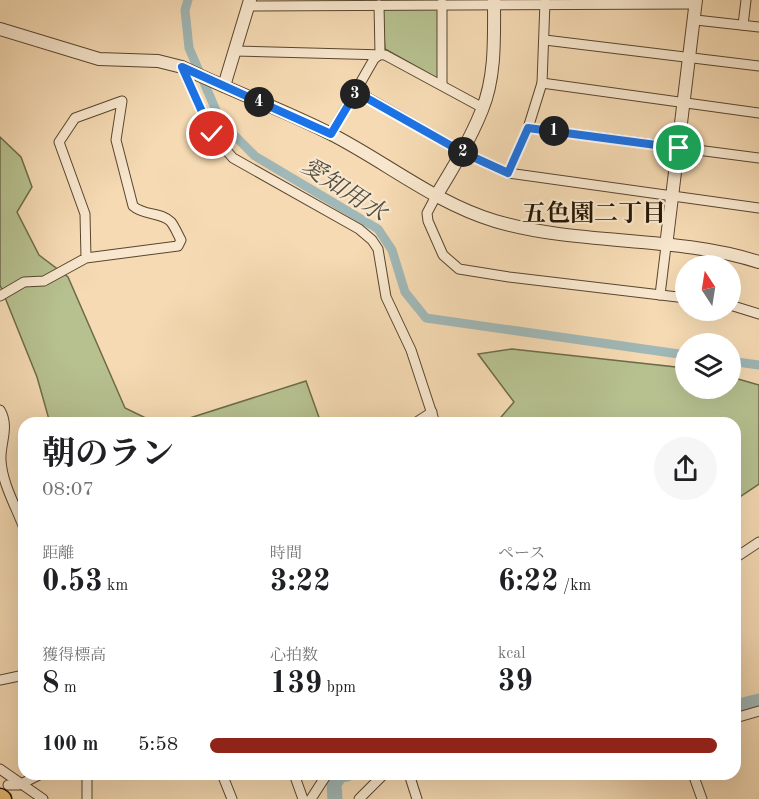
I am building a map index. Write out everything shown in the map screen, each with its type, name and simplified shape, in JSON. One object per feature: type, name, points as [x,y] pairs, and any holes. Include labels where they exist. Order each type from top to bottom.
[{"type":"street","points":[[743,25],[746,0]]},
{"type":"street","points":[[224,86],[249,3],[379,5],[696,2],[696,20],[660,295]]},
{"type":"street","points":[[442,3],[442,84]]},
{"type":"street","points":[[494,3],[493,68],[483,108],[462,152],[427,213],[428,221],[443,255],[459,268],[509,278],[675,297]]},
{"type":"street","points":[[508,173],[528,128],[542,83],[545,40],[544,3]]},
{"type":"street","points":[[379,5],[380,54]]},
{"type":"street","points":[[696,20],[759,27]]},
{"type":"street","points":[[0,29],[99,59],[158,61],[183,68],[331,134],[436,196],[478,215],[507,224],[666,246],[759,262]]},
{"type":"street","points":[[545,40],[759,66]]},
{"type":"street","points":[[234,51],[380,54],[442,84],[483,108]]},
{"type":"street","points":[[331,134],[374,59],[380,54]]},
{"type":"street","points":[[183,68],[212,134],[233,158],[359,228],[372,240],[381,261],[386,297],[411,350],[433,417]]},
{"type":"street","points":[[542,83],[684,105],[759,113]]},
{"type":"street","points":[[356,92],[462,152],[508,173],[759,208]]},
{"type":"street","points":[[0,296],[24,282],[44,281],[86,258],[178,246],[181,240],[172,223],[166,218],[138,211],[133,206],[116,140],[122,101],[75,118],[59,142],[85,214],[86,258]]},
{"type":"street","points":[[528,128],[759,158]]},
{"type":"street","points":[[741,308],[759,314]]},
{"type":"street","points":[[0,410],[6,425],[0,460],[18,513]]},
{"type":"street","points":[[424,417],[432,412]]},
{"type":"street","points":[[741,554],[759,542]]},
{"type":"street","points":[[0,680],[18,676]]},
{"type":"street","points":[[741,716],[759,711]]},
{"type":"street","points":[[0,769],[19,785],[43,799]]},
{"type":"street","points":[[4,794],[29,780]]},
{"type":"street","points":[[87,780],[87,799]]},
{"type":"street","points":[[224,780],[232,799]]},
{"type":"street","points":[[296,780],[303,799]]},
{"type":"street","points":[[311,799],[323,780]]},
{"type":"street","points":[[359,799],[378,780]]},
{"type":"street","points":[[411,780],[417,799]]},
{"type":"street","points":[[695,780],[702,799]]},
{"type":"green space","points":[[382,8],[440,8],[440,80],[385,49]]},
{"type":"green space","points":[[0,137],[21,157],[32,187],[17,212],[39,255],[68,277],[125,408],[144,417],[48,417],[37,377],[0,285]]},
{"type":"green space","points":[[512,349],[675,367],[675,399],[741,399],[741,380],[759,385],[759,484],[741,496],[741,417],[501,417],[514,402],[478,354]]},
{"type":"green space","points":[[306,381],[319,417],[193,417]]},
{"type":"waterway","name":"愛知用水","points":[[188,0],[185,10],[189,48],[221,122],[255,156],[378,229],[392,250],[405,292],[426,318],[675,353]]},
{"type":"waterway","name":"愛知用水","points":[[741,363],[759,365]]},
{"type":"waterway","points":[[741,706],[759,701]]},
{"type":"waterway","points":[[335,799],[334,784],[337,780]]},
{"type":"district","name":"五色園二丁目","points":[[594,213]]},
{"type":"route","points":[[212,134],[182,67],[331,134],[356,92],[462,152],[508,173],[528,128],[679,148]]}]
